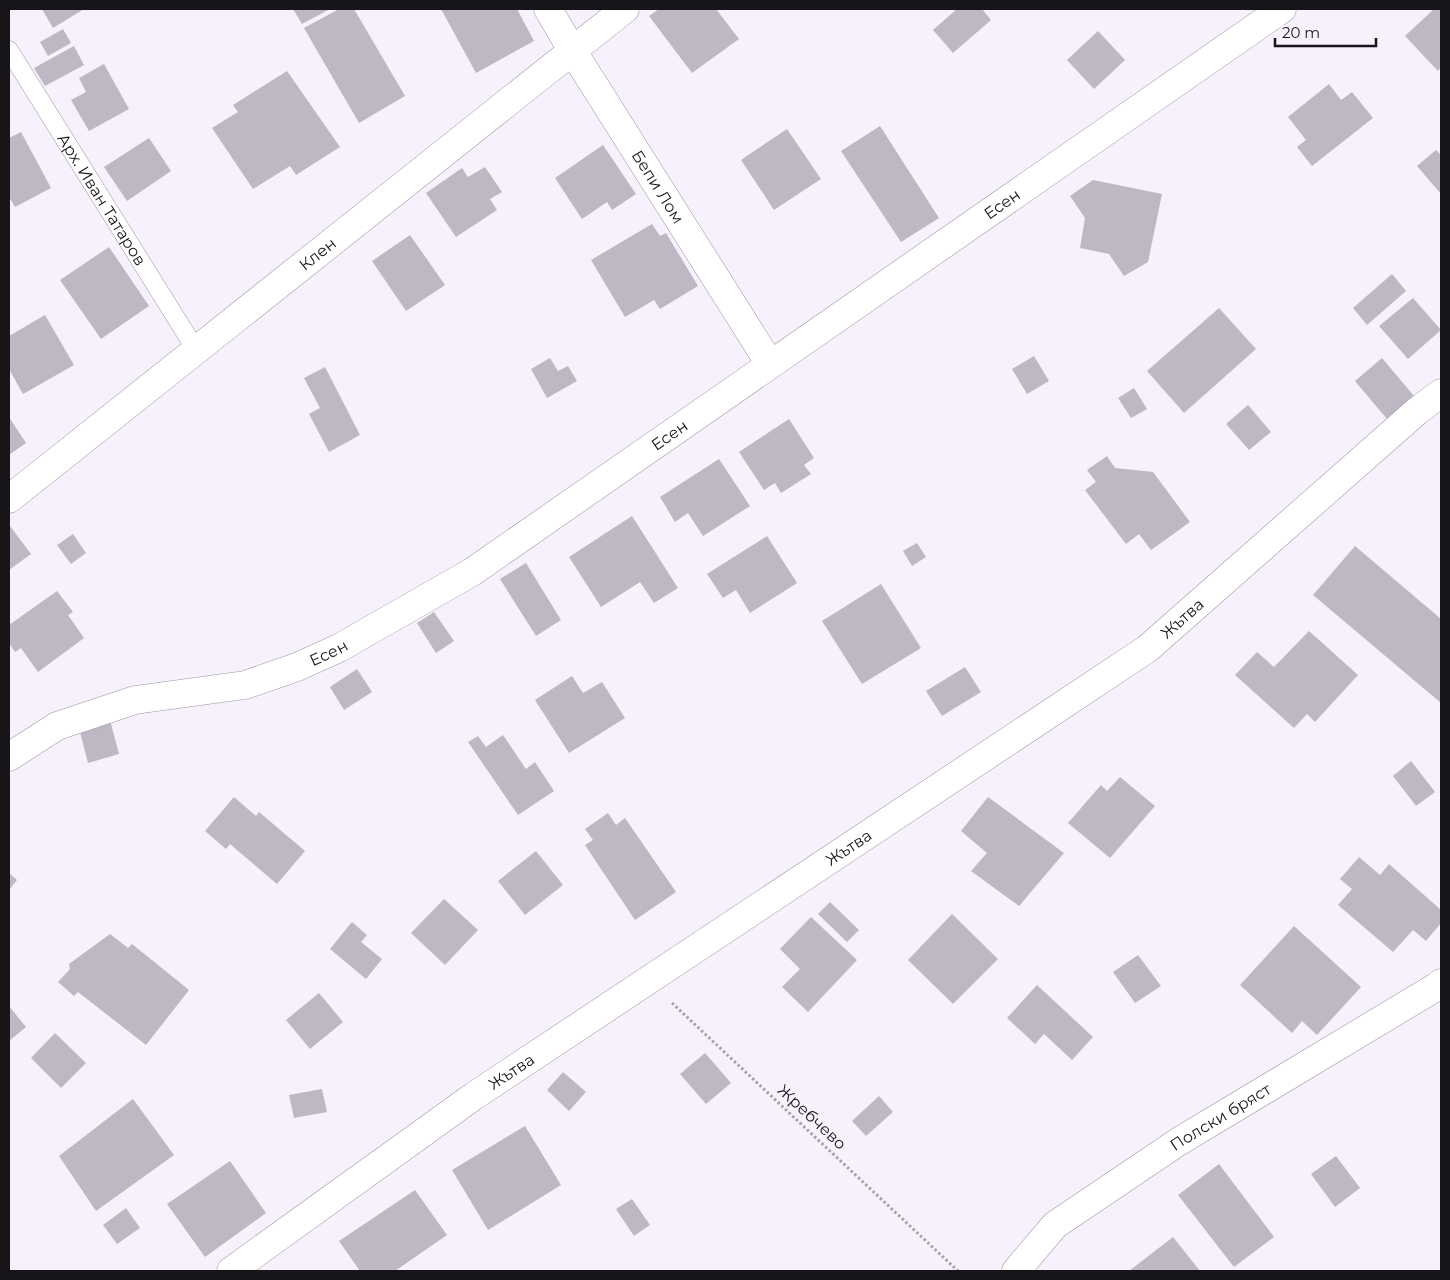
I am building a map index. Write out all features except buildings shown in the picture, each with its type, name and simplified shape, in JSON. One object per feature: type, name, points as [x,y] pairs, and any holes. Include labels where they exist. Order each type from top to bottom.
[{"type":"street","name":"Бепи Лом","points":[[548,9],[770,364]]},
{"type":"street","name":"Клен","points":[[9,499],[625,9]]},
{"type":"street","name":"Есен","points":[[9,757],[57,726],[135,700],[245,685],[297,668],[339,648],[472,572],[1282,9]]},
{"type":"street","name":"Жътва","points":[[231,1271],[474,1096],[1147,649],[1416,412],[1441,393]]},
{"type":"street","name":"Полски бряст","points":[[1016,1271],[1055,1225],[1178,1142],[1441,983]]},
{"type":"lane","name":"Арх. Иван Татаров","points":[[9,50],[196,350]]},
{"type":"path","name":"Жребчево","points":[[648,980],[958,1271]]}]
